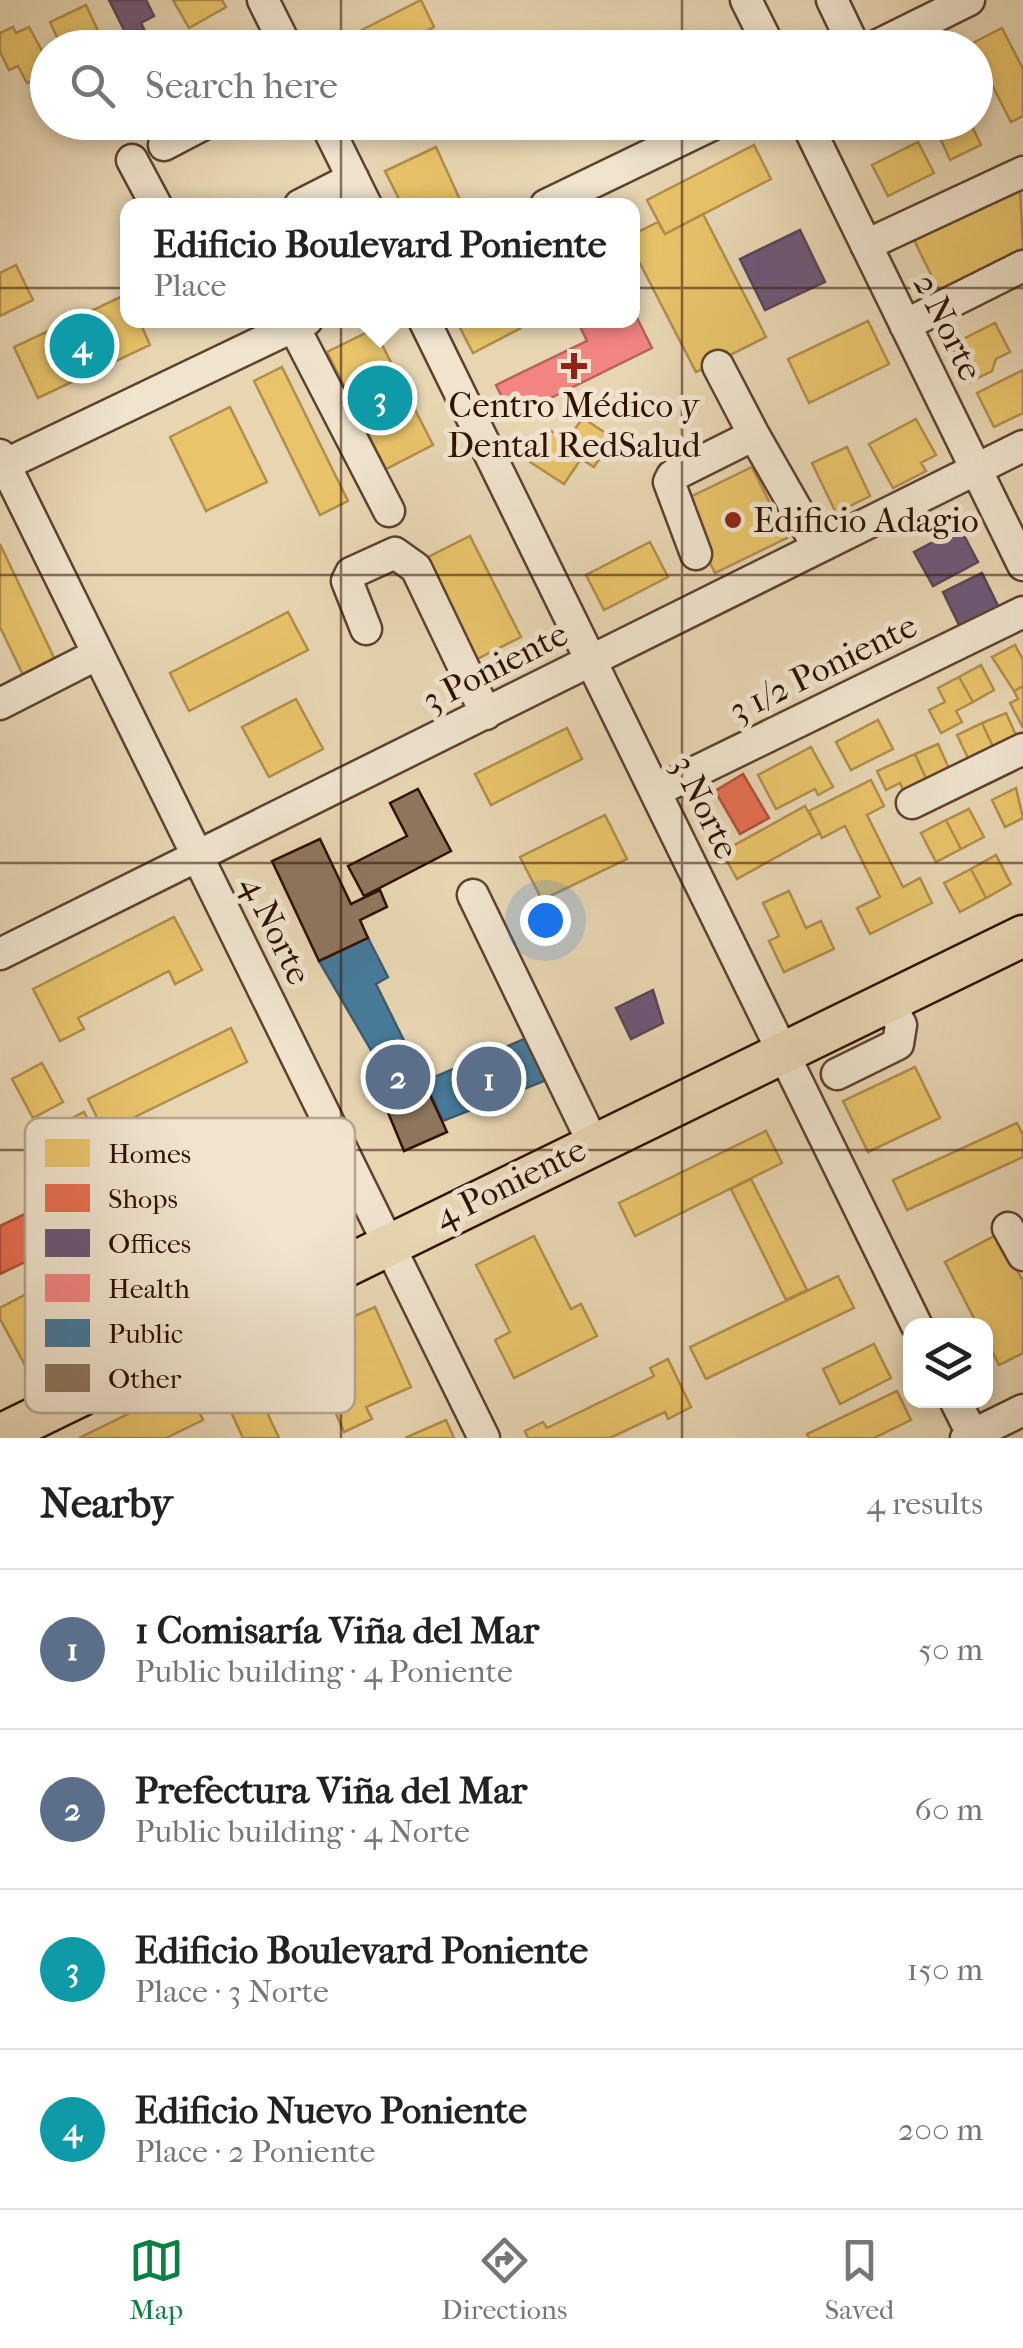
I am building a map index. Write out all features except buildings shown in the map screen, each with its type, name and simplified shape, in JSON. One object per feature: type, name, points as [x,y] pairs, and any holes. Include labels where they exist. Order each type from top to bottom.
[{"type":"main road","name":"4 Poniente","points":[[355,1260],[781,1050],[1023,936]]},
{"type":"main road","name":"4 Poniente","points":[[2,1434],[44,1413]]},
{"type":"street","points":[[263,0],[278,30]]},
{"type":"street","points":[[746,0],[761,30]]},
{"type":"street","points":[[832,0],[846,30]]},
{"type":"street","points":[[908,30],[969,0]]},
{"type":"street","points":[[164,145],[174,140]]},
{"type":"street","points":[[334,140],[360,192],[334,198]]},
{"type":"street","points":[[562,198],[681,140]]},
{"type":"street","name":"2 Norte","points":[[815,140],[1023,565]]},
{"type":"street","points":[[132,160],[152,198]]},
{"type":"street","points":[[866,246],[1023,172]]},
{"type":"street","points":[[906,325],[1023,266]]},
{"type":"street","points":[[2,462],[292,328]]},
{"type":"street","points":[[303,328],[389,511]]},
{"type":"street","name":"3 Norte","points":[[428,328],[914,1318]]},
{"type":"street","points":[[718,366],[818,547]]},
{"type":"street","points":[[696,554],[669,482],[672,476],[754,435]]},
{"type":"street","name":"3 Poniente","points":[[0,954],[1023,446]]},
{"type":"street","name":"4 Norte","points":[[2,462],[326,1118]]},
{"type":"street","points":[[366,630],[347,582],[351,573],[395,553],[406,558],[416,568],[486,714]]},
{"type":"street","name":"3 1/2 Poniente","points":[[656,791],[1023,612]]},
{"type":"street","points":[[0,704],[98,654]]},
{"type":"street","points":[[912,803],[1023,749]]},
{"type":"street","points":[[474,895],[593,1143]]},
{"type":"street","points":[[838,1074],[898,1044],[901,1025],[889,1001]]},
{"type":"street","name":"4 Norte","points":[[355,1177],[484,1438]]},
{"type":"street","points":[[1008,1228],[1023,1255]]},
{"type":"street","points":[[958,1408],[971,1437],[1023,1410]]},
{"type":"place","name":"Edificio Nuevo Poniente","points":[[82,346]]},
{"type":"place","name":"Centro Médico y Dental RedSalud","points":[[574,366]]},
{"type":"place","name":"Edificio Boulevard Poniente","points":[[380,398]]},
{"type":"place","name":"Edificio Adagio","points":[[733,520]]},
{"type":"place","name":"Prefectura Viña del Mar","points":[[398,1077]]},
{"type":"place","name":"1 Comisaría Viña del Mar","points":[[489,1079]]}]
